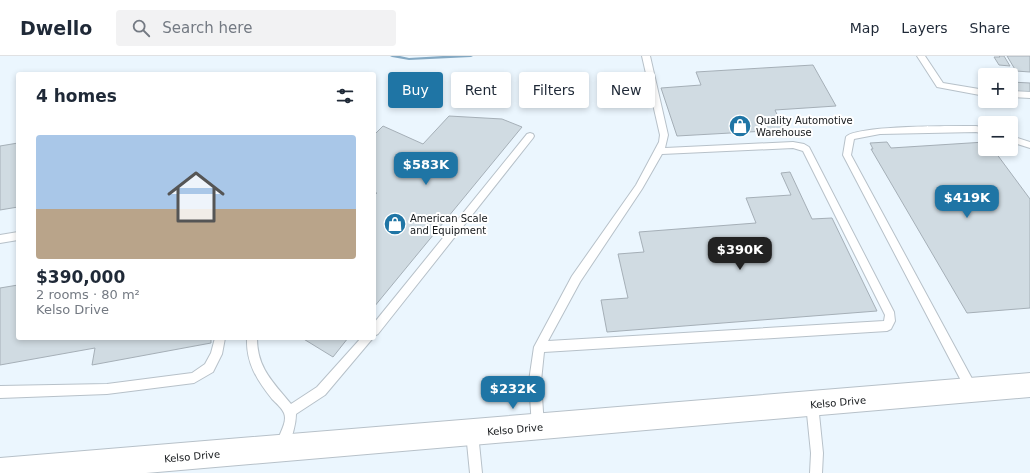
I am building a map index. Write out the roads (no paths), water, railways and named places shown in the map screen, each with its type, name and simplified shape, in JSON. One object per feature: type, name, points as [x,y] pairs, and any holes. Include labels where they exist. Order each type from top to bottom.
[{"type":"street","name":"Kelso Drive","points":[[0,472],[184,462],[281,448],[1030,385]]},
{"type":"lane","points":[[538,427],[535,381],[539,348],[576,279],[639,188],[663,142],[664,135],[646,56]]},
{"type":"lane","points":[[921,56],[940,85],[978,92]]},
{"type":"lane","points":[[1018,94],[1030,95]]},
{"type":"lane","points":[[972,390],[847,155],[850,137],[880,131],[978,129]]},
{"type":"lane","points":[[376,328],[530,136]]},
{"type":"lane","points":[[1018,141],[1030,145]]},
{"type":"lane","points":[[539,348],[887,326],[890,321],[890,315],[806,149],[801,146],[794,146],[659,151]]},
{"type":"lane","points":[[0,239],[16,236]]},
{"type":"lane","points":[[0,392],[107,389],[194,378],[209,368],[216,354],[220,340]]},
{"type":"lane","points":[[252,340],[253,356],[258,366],[272,388],[290,411],[290,421],[281,448]]},
{"type":"lane","points":[[290,411],[321,391],[366,340]]},
{"type":"lane","points":[[812,404],[817,453],[816,473]]},
{"type":"lane","points":[[472,432],[476,473]]},
{"type":"waterway","points":[[392,56],[409,59],[471,56]]},
{"type":"place","name":"Quality Automotive Warehouse","points":[[740,126]]},
{"type":"place","name":"American Scale and Equipment","points":[[395,224]]}]
